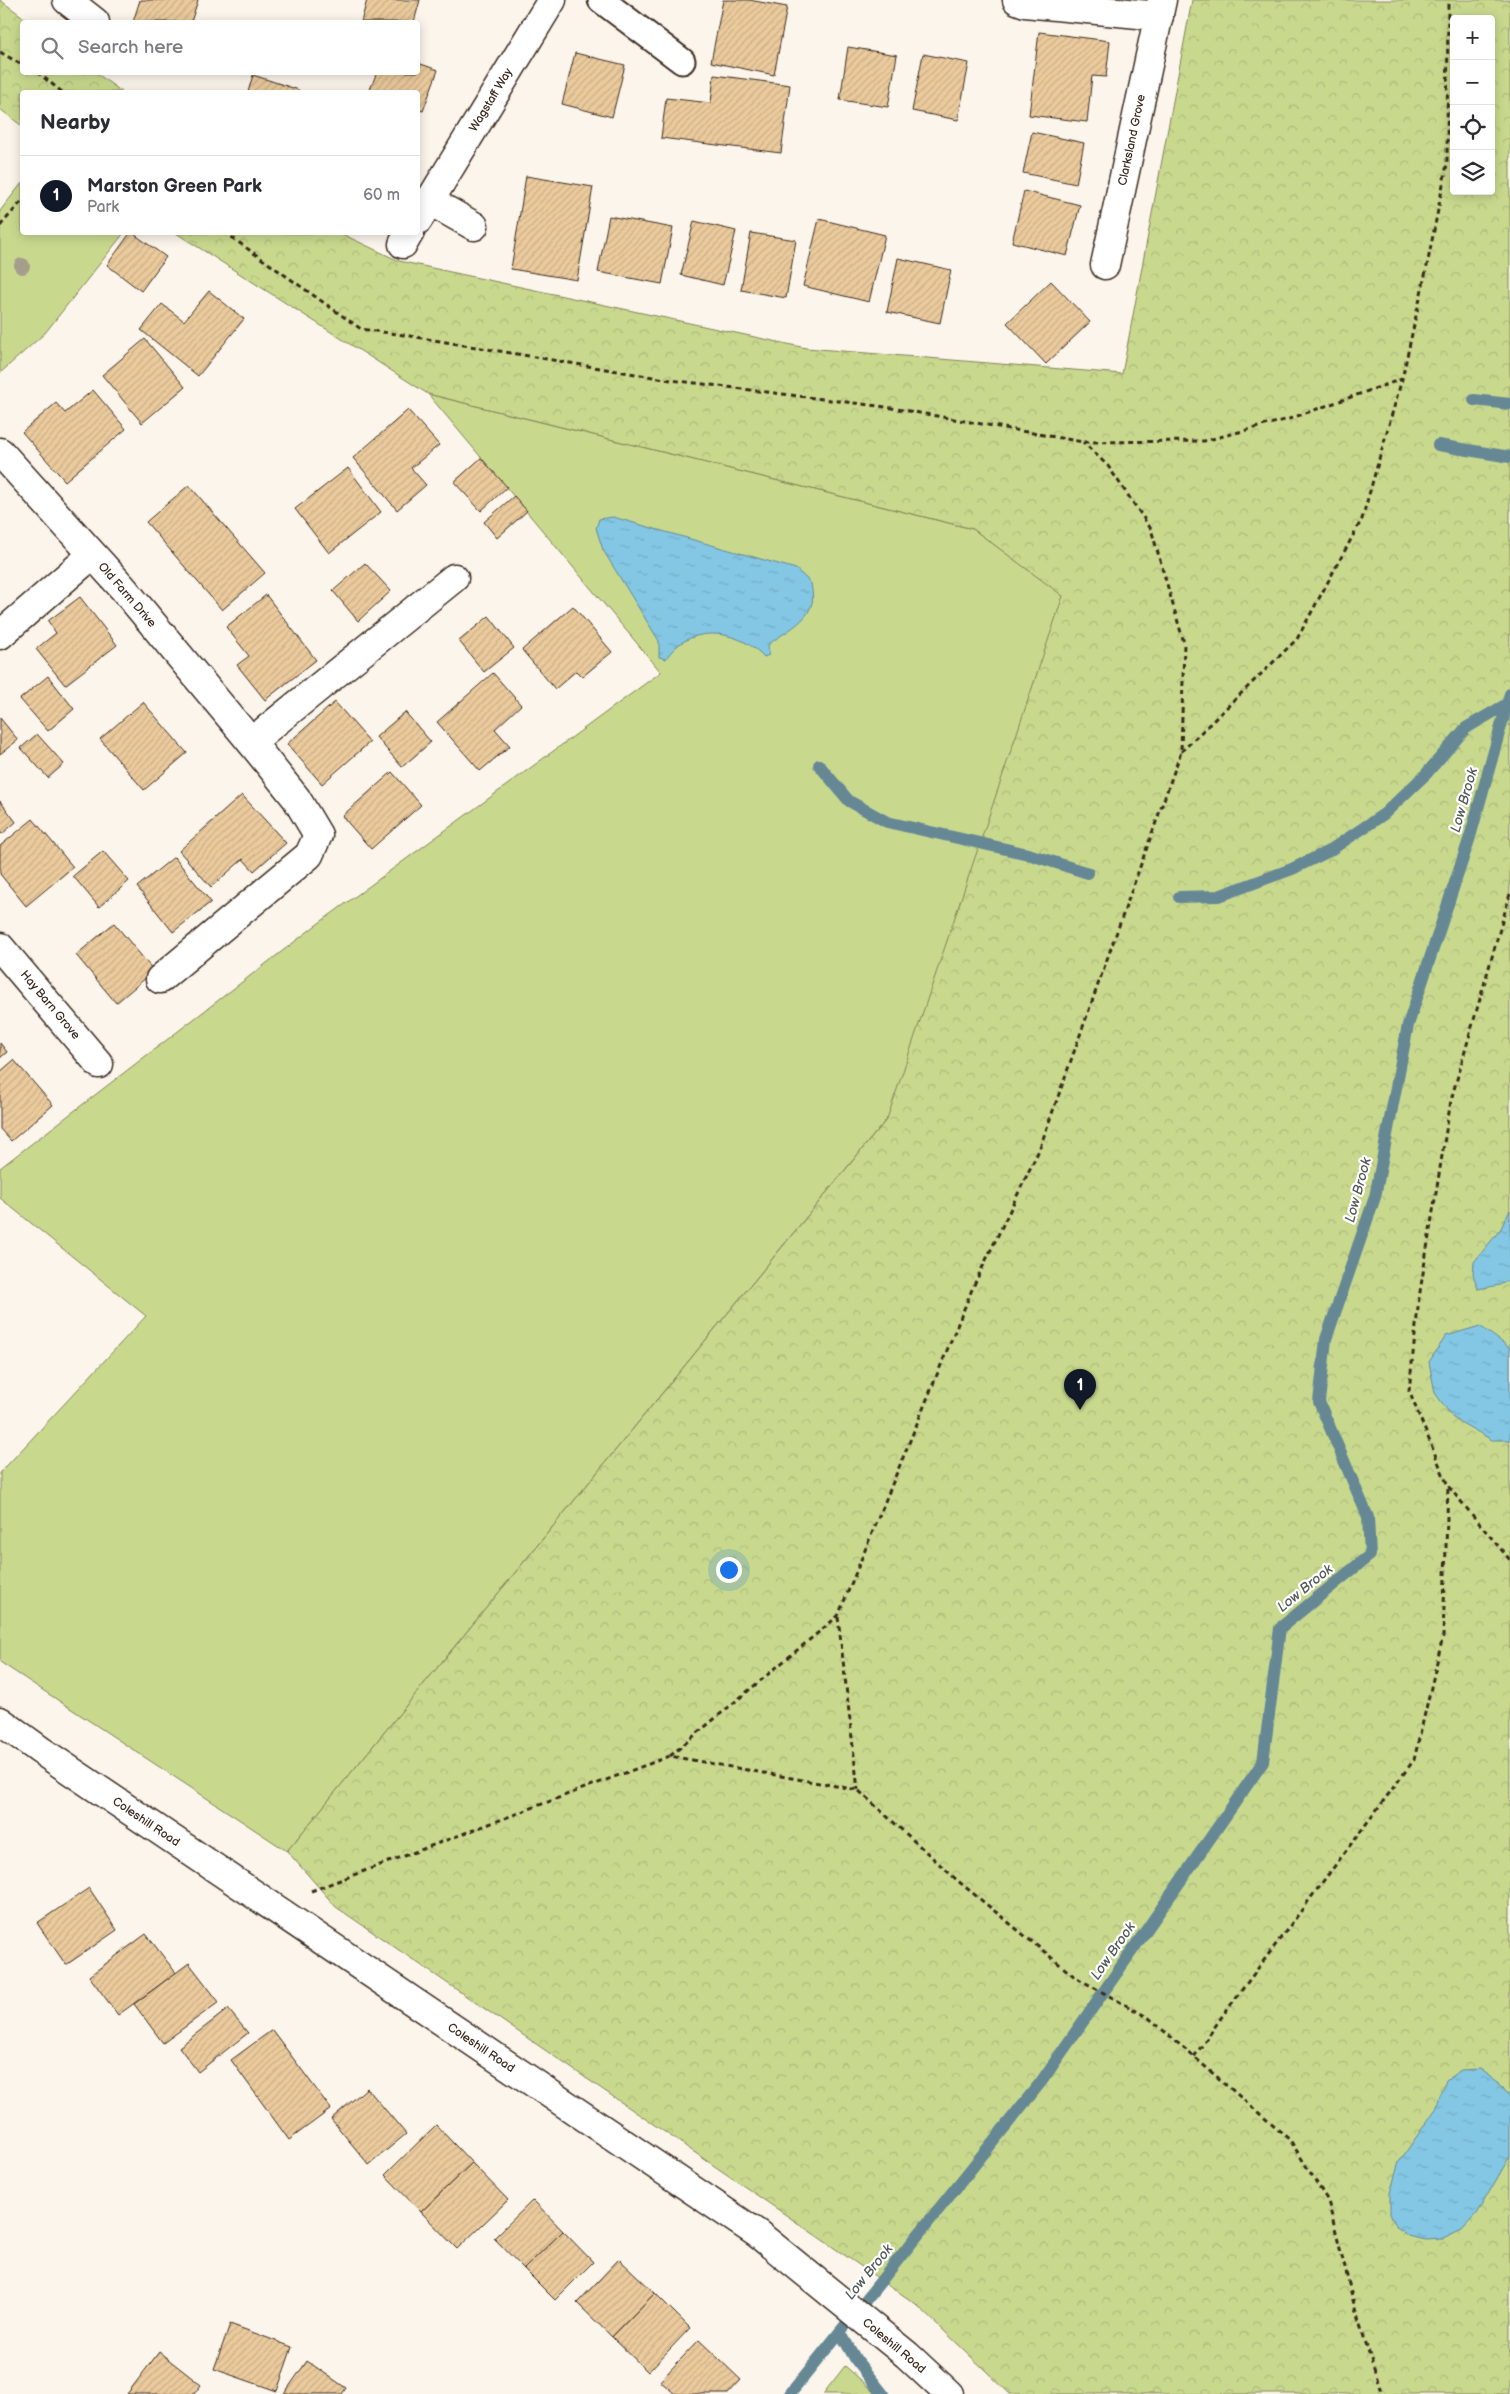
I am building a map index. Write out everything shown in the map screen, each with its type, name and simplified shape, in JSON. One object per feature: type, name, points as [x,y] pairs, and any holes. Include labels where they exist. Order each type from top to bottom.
[{"type":"street","points":[[66,0],[96,15]]},
{"type":"street","name":"Wagstaff Way","points":[[474,226],[424,210],[552,0]]},
{"type":"street","name":"Clarksland Grove","points":[[1017,0],[1043,5],[1161,8],[1105,265]]},
{"type":"street","name":"Old Farm Drive","points":[[0,452],[92,555],[251,742],[296,798],[318,835],[309,856],[160,979]]},
{"type":"street","points":[[0,635],[92,555]]},
{"type":"street","points":[[251,742],[454,578]]},
{"type":"street","name":"Hay Barn Grove","points":[[0,946],[99,1064]]},
{"type":"street","name":"Coleshill Road","points":[[0,1721],[270,1906],[758,2234],[907,2355],[949,2394]]},
{"type":"lane","points":[[601,0],[682,61]]},
{"type":"path","points":[[1181,752],[1297,639],[1362,519],[1402,379],[1447,164],[1448,0]]},
{"type":"path","points":[[0,52],[20,64]]},
{"type":"path","points":[[41,75],[60,90]]},
{"type":"path","points":[[0,226],[20,203]]},
{"type":"path","points":[[228,235],[361,329],[671,380],[886,406],[1083,442],[1204,441],[1289,419],[1402,379]]},
{"type":"path","points":[[270,1906],[670,1756],[838,1616],[973,1287],[1039,1150],[1181,752],[1184,643],[1151,528],[1108,466],[1083,442]]},
{"type":"path","points":[[1510,894],[1451,1100],[1419,1298],[1409,1391],[1448,1486],[1510,1560]]},
{"type":"path","points":[[1194,2057],[1223,2015],[1414,1760],[1443,1636],[1448,1486]]},
{"type":"path","points":[[838,1616],[858,1790]]},
{"type":"path","points":[[670,1756],[858,1790],[958,1882],[1075,1977],[1149,2018],[1290,2140],[1328,2201],[1356,2312],[1382,2394]]},
{"type":"green space","points":[[0,0],[27,20],[20,20],[20,75],[99,75],[119,90],[20,90],[20,124],[0,109]]},
{"type":"green space","points":[[1192,0],[1510,0],[1510,2394],[1010,2394],[916,2304],[336,1907],[287,1851],[887,1119],[1063,596],[973,529],[428,394],[179,235],[344,235],[399,261],[806,348],[1122,374]]},
{"type":"green space","points":[[20,186],[20,235],[122,235],[45,333],[0,373],[0,211]]},
{"type":"green space","points":[[428,394],[973,529],[1064,596],[890,1115],[287,1851],[0,1662],[0,1473],[146,1316],[0,1198],[0,1168],[315,926],[661,672]]},
{"type":"green space","points":[[845,2366],[877,2394],[823,2394]]},
{"type":"water","points":[[613,517],[796,569],[811,583],[812,604],[804,618],[768,645],[769,655],[764,657],[741,640],[714,634],[700,635],[687,640],[676,647],[666,659],[659,657],[659,641],[603,550],[596,528],[599,519]]},
{"type":"water","points":[[1510,1210],[1510,1279],[1500,1285],[1478,1289],[1473,1274],[1474,1262],[1500,1230]]},
{"type":"water","points":[[1480,1326],[1510,1348],[1510,1440],[1492,1440],[1453,1418],[1435,1393],[1429,1362],[1446,1336]]},
{"type":"water","points":[[1480,2069],[1501,2084],[1510,2097],[1510,2156],[1476,2215],[1462,2230],[1443,2239],[1426,2240],[1408,2236],[1397,2227],[1390,2214],[1390,2193],[1399,2162],[1435,2110],[1446,2080],[1461,2070]]},
{"type":"building","points":[[140,0],[198,0],[192,20],[134,20]]},
{"type":"building","points":[[367,0],[420,0],[415,20],[362,20]]},
{"type":"building","points":[[723,0],[749,0],[787,7],[774,75],[711,62]]},
{"type":"building","points":[[1039,32],[1110,41],[1106,77],[1092,76],[1087,122],[1029,115]]},
{"type":"building","points":[[848,47],[897,55],[888,107],[840,100]]},
{"type":"building","points":[[575,53],[625,65],[612,117],[562,104]]},
{"type":"building","points":[[923,54],[969,63],[958,120],[912,111]]},
{"type":"building","points":[[420,64],[438,70],[423,111],[420,110],[420,90],[370,90],[376,75],[420,75]]},
{"type":"building","points":[[253,75],[299,90],[249,90]]},
{"type":"building","points":[[714,75],[790,85],[781,153],[661,138],[666,98],[711,103]]},
{"type":"building","points":[[1032,132],[1084,143],[1076,184],[1023,173]]},
{"type":"building","points":[[526,176],[593,187],[577,280],[511,269]]},
{"type":"building","points":[[1024,191],[1080,205],[1067,256],[1012,242]]},
{"type":"building","points":[[609,216],[673,228],[662,284],[598,272]]},
{"type":"building","points":[[819,219],[885,235],[869,302],[803,286]]},
{"type":"building","points":[[694,221],[736,231],[723,285],[681,275]]},
{"type":"building","points":[[751,233],[796,240],[786,298],[741,290]]},
{"type":"building","points":[[129,235],[135,235],[166,257],[141,291],[107,265]]},
{"type":"building","points":[[898,258],[951,270],[940,323],[887,312]]},
{"type":"building","points":[[1051,281],[1090,322],[1046,364],[1007,323]]},
{"type":"building","points":[[209,291],[244,319],[198,376],[141,330],[162,304],[184,321]]},
{"type":"building","points":[[145,339],[185,387],[142,423],[102,375]]},
{"type":"building","points":[[93,390],[126,429],[65,481],[22,432],[56,403],[65,413]]},
{"type":"building","points":[[408,410],[439,445],[411,468],[426,485],[397,510],[353,458]]},
{"type":"building","points":[[481,458],[507,487],[481,511],[454,482]]},
{"type":"building","points":[[348,468],[381,512],[329,553],[295,509]]},
{"type":"building","points":[[189,485],[265,573],[222,610],[146,522]]},
{"type":"building","points":[[514,496],[527,511],[497,538],[484,522]]},
{"type":"building","points":[[365,563],[391,591],[358,621],[333,591]]},
{"type":"building","points":[[266,595],[316,660],[265,700],[237,665],[249,656],[226,627]]},
{"type":"building","points":[[80,597],[117,645],[65,685],[36,649],[56,633],[48,621]]},
{"type":"building","points":[[573,606],[612,652],[582,677],[576,671],[555,689],[522,650]]},
{"type":"building","points":[[489,616],[514,648],[484,672],[459,641]]},
{"type":"building","points":[[493,673],[521,705],[495,729],[510,746],[480,771],[437,722]]},
{"type":"building","points":[[48,676],[74,709],[48,731],[20,699]]},
{"type":"building","points":[[143,702],[187,753],[144,790],[100,739]]},
{"type":"building","points":[[335,702],[370,742],[322,784],[287,744]]},
{"type":"building","points":[[405,712],[431,742],[402,767],[376,737]]},
{"type":"building","points":[[0,718],[18,740],[0,754]]},
{"type":"building","points":[[37,734],[64,764],[48,778],[21,748]]},
{"type":"building","points":[[392,772],[421,805],[371,849],[342,816]]},
{"type":"building","points":[[242,795],[286,843],[254,871],[243,859],[211,887],[179,851]]},
{"type":"building","points":[[0,801],[16,822],[2,834],[0,832]]},
{"type":"building","points":[[33,819],[73,867],[26,906],[0,874],[0,846]]},
{"type":"building","points":[[103,851],[129,881],[99,907],[73,876]]},
{"type":"building","points":[[174,857],[211,902],[173,932],[137,887]]},
{"type":"building","points":[[114,923],[154,971],[116,1003],[76,955]]},
{"type":"building","points":[[0,1043],[7,1052],[0,1058]]},
{"type":"building","points":[[14,1060],[53,1105],[11,1141],[0,1129],[0,1072]]},
{"type":"building","points":[[89,1888],[117,1930],[66,1965],[37,1923]]},
{"type":"building","points":[[146,1934],[176,1973],[118,2015],[89,1976]]},
{"type":"building","points":[[189,1963],[219,2002],[163,2043],[134,2004]]},
{"type":"building","points":[[228,2009],[248,2033],[198,2072],[179,2047]]},
{"type":"building","points":[[272,2030],[331,2109],[289,2140],[231,2060]]},
{"type":"building","points":[[367,2088],[406,2134],[369,2165],[331,2119]]},
{"type":"building","points":[[436,2125],[472,2163],[421,2212],[385,2175]]},
{"type":"building","points":[[472,2163],[508,2200],[457,2249],[421,2212]]},
{"type":"building","points":[[533,2200],[563,2231],[524,2269],[494,2238]]},
{"type":"building","points":[[563,2231],[593,2262],[555,2300],[524,2269]]},
{"type":"building","points":[[619,2259],[655,2293],[612,2337],[577,2303]]},
{"type":"building","points":[[655,2293],[690,2328],[648,2372],[612,2337]]},
{"type":"building","points":[[230,2324],[292,2347],[277,2391],[214,2369]]},
{"type":"building","points":[[699,2340],[741,2380],[728,2394],[675,2394],[660,2381]]},
{"type":"building","points":[[159,2352],[201,2385],[194,2394],[127,2394]]},
{"type":"building","points":[[307,2361],[346,2388],[342,2394],[284,2394]]},
{"type":"waterway","points":[[1474,400],[1510,404]]},
{"type":"waterway","points":[[1438,445],[1510,457]]},
{"type":"waterway","name":"Low Brook","points":[[790,2394],[1041,2082],[1263,1762],[1280,1628],[1370,1555],[1368,1517],[1319,1402],[1326,1339],[1375,1197],[1408,1025],[1470,837],[1510,694]]},
{"type":"waterway","points":[[1179,897],[1219,896],[1292,869],[1329,851],[1384,814],[1426,774],[1466,728],[1507,704]]},
{"type":"waterway","points":[[819,765],[849,801],[887,822],[1028,854],[1088,873]]},
{"type":"waterway","points":[[840,2332],[856,2360],[883,2394]]},
{"type":"place","name":"Marston Green Park","points":[[1080,1410]]}]
